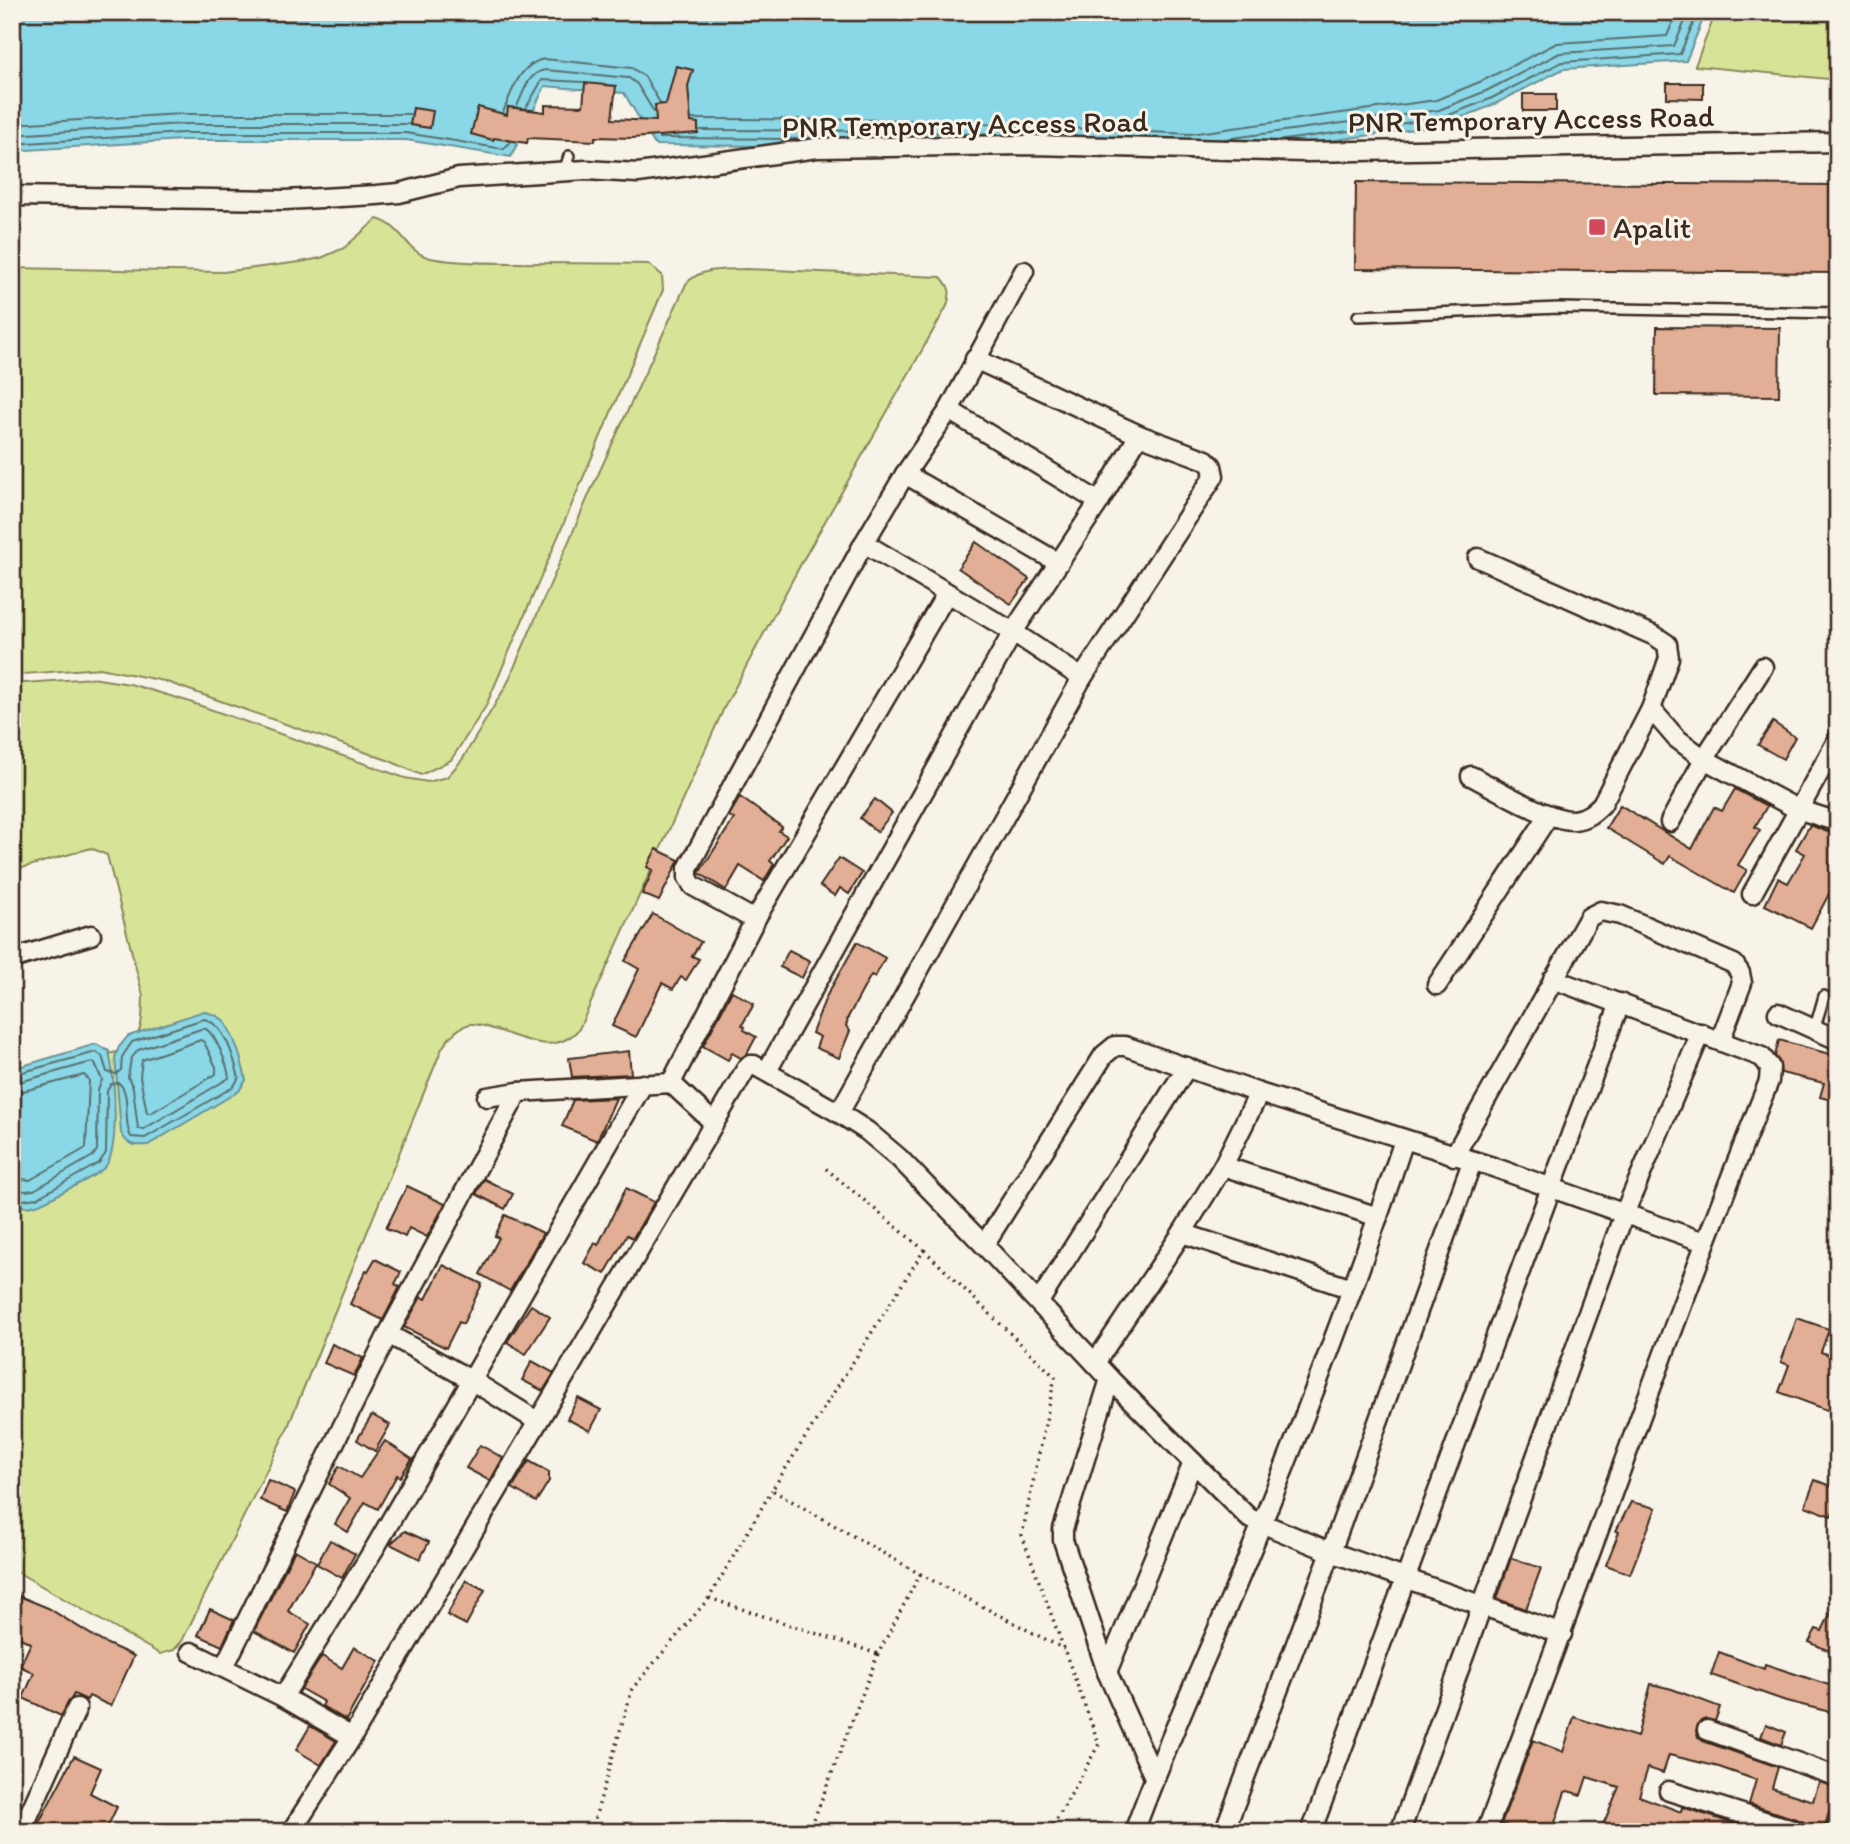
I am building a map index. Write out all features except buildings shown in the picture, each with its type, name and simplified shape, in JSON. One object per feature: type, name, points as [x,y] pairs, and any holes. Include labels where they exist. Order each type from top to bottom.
[{"type":"street","name":"PNR Temporary Access Road","points":[[12,196],[285,200],[399,193],[459,178],[567,164],[586,170],[638,173],[817,148],[1033,145],[1306,152],[1838,142]]},
{"type":"street","points":[[755,920],[693,886],[688,878],[688,868],[864,543],[905,474],[949,410],[1024,271]]},
{"type":"street","points":[[839,1113],[1082,678],[1214,476],[1212,466],[1206,460],[1139,435],[975,359]]},
{"type":"street","points":[[949,410],[1099,502]]},
{"type":"street","points":[[767,1071],[1013,632],[1099,502],[1139,435]]},
{"type":"street","points":[[905,474],[1059,563]]},
{"type":"street","points":[[864,543],[1013,632],[1082,678]]},
{"type":"street","points":[[1471,776],[1549,815],[1573,820],[1590,815],[1602,804],[1651,709],[1669,658],[1667,643],[1655,636],[1478,558]]},
{"type":"street","points":[[671,1083],[755,920],[947,593]]},
{"type":"street","points":[[1670,822],[1704,759],[1763,667]]},
{"type":"street","points":[[1651,709],[1676,738],[1704,759],[1797,808],[1838,822]]},
{"type":"street","points":[[1752,894],[1797,808],[1838,739]]},
{"type":"street","points":[[1437,985],[1549,815]]},
{"type":"street","points":[[1454,1156],[1589,917],[1601,911],[1620,915],[1734,964],[1742,983],[1720,1041]]},
{"type":"street","points":[[12,959],[91,935]]},
{"type":"street","points":[[1486,1832],[1562,1634],[1704,1242],[1769,1081],[1770,1067],[1762,1057],[1553,979]]},
{"type":"street","points":[[1311,1832],[1620,1003]]},
{"type":"street","points":[[1778,1013],[1838,1040]]},
{"type":"street","points":[[1400,1832],[1624,1214],[1701,1033]]},
{"type":"street","points":[[984,1245],[1104,1055],[1115,1046],[1125,1046],[1704,1242]]},
{"type":"street","points":[[291,1832],[352,1737],[713,1122],[750,1065],[767,1071],[839,1113],[867,1131],[899,1158],[1110,1379],[1249,1518],[1331,1552],[1562,1634]]},
{"type":"street","points":[[1039,1302],[1187,1068]]},
{"type":"street","points":[[487,1097],[518,1092],[671,1083],[713,1122]]},
{"type":"street","points":[[283,1697],[376,1546],[643,1084]]},
{"type":"street","points":[[224,1667],[388,1334],[518,1092]]},
{"type":"street","points":[[1095,1363],[1182,1233],[1223,1166],[1259,1093]]},
{"type":"street","points":[[1134,1832],[1154,1777],[1262,1525],[1352,1289],[1404,1140]]},
{"type":"street","points":[[1224,1832],[1331,1552],[1472,1162]]},
{"type":"street","points":[[1223,1166],[1378,1217]]},
{"type":"street","points":[[1182,1233],[1352,1289]]},
{"type":"street","points":[[388,1334],[471,1380],[537,1421]]},
{"type":"street","points":[[1110,1379],[1063,1529],[1063,1540],[1107,1672],[1154,1777]]},
{"type":"street","points":[[1107,1672],[1193,1462]]},
{"type":"street","points":[[191,1652],[283,1697],[352,1737]]},
{"type":"street","points":[[21,1832],[77,1709]]},
{"type":"street","points":[[1707,1730],[1838,1777]]},
{"type":"street","points":[[1669,1791],[1799,1832]]},
{"type":"street","points":[[1836,1832],[1838,1825]]},
{"type":"lane","points":[[1358,316],[1559,309],[1838,313]]},
{"type":"lane","points":[[1814,1031],[1824,996]]},
{"type":"path","points":[[824,1167],[925,1250],[1055,1377],[1023,1535],[1099,1744],[1051,1832]]},
{"type":"path","points":[[591,1832],[632,1689],[709,1598],[772,1490],[925,1250]]},
{"type":"path","points":[[772,1490],[920,1574],[1064,1650]]},
{"type":"path","points":[[809,1832],[878,1654],[920,1574]]},
{"type":"path","points":[[709,1598],[878,1654]]},
{"type":"green space","points":[[1716,12],[1838,12],[1838,80],[1695,66]]},
{"type":"green space","points":[[377,219],[393,227],[414,250],[436,259],[482,263],[648,264],[662,275],[663,290],[486,706],[451,760],[421,775],[390,761],[164,681],[100,668],[12,675],[12,268],[223,272],[300,262],[321,258],[344,248]]},
{"type":"green space","points":[[745,269],[941,277],[948,287],[949,297],[947,306],[802,562],[724,708],[579,1029],[559,1042],[549,1044],[471,1024],[458,1030],[442,1048],[287,1429],[182,1641],[174,1650],[160,1654],[12,1569],[12,1077],[125,1050],[139,1032],[143,996],[107,855],[91,848],[12,871],[12,684],[92,678],[130,684],[187,701],[405,778],[428,782],[447,777],[462,760],[507,684],[591,490],[686,284],[705,272]]},
{"type":"water","points":[[12,12],[1706,12],[1686,61],[1563,69],[1493,105],[1443,125],[1191,160],[904,147],[655,145],[624,93],[545,86],[511,157],[406,140],[182,140],[12,151]]},
{"type":"water","points":[[204,1011],[220,1017],[228,1027],[238,1049],[246,1080],[239,1091],[148,1145],[129,1143],[121,1133],[115,1057],[119,1047],[128,1036]]},
{"type":"water","points":[[96,1044],[109,1051],[113,1077],[115,1112],[113,1146],[109,1159],[104,1168],[94,1176],[40,1203],[24,1207],[12,1203],[12,1069]]},
{"type":"place","name":"Apalit","points":[[1597,227]]}]
